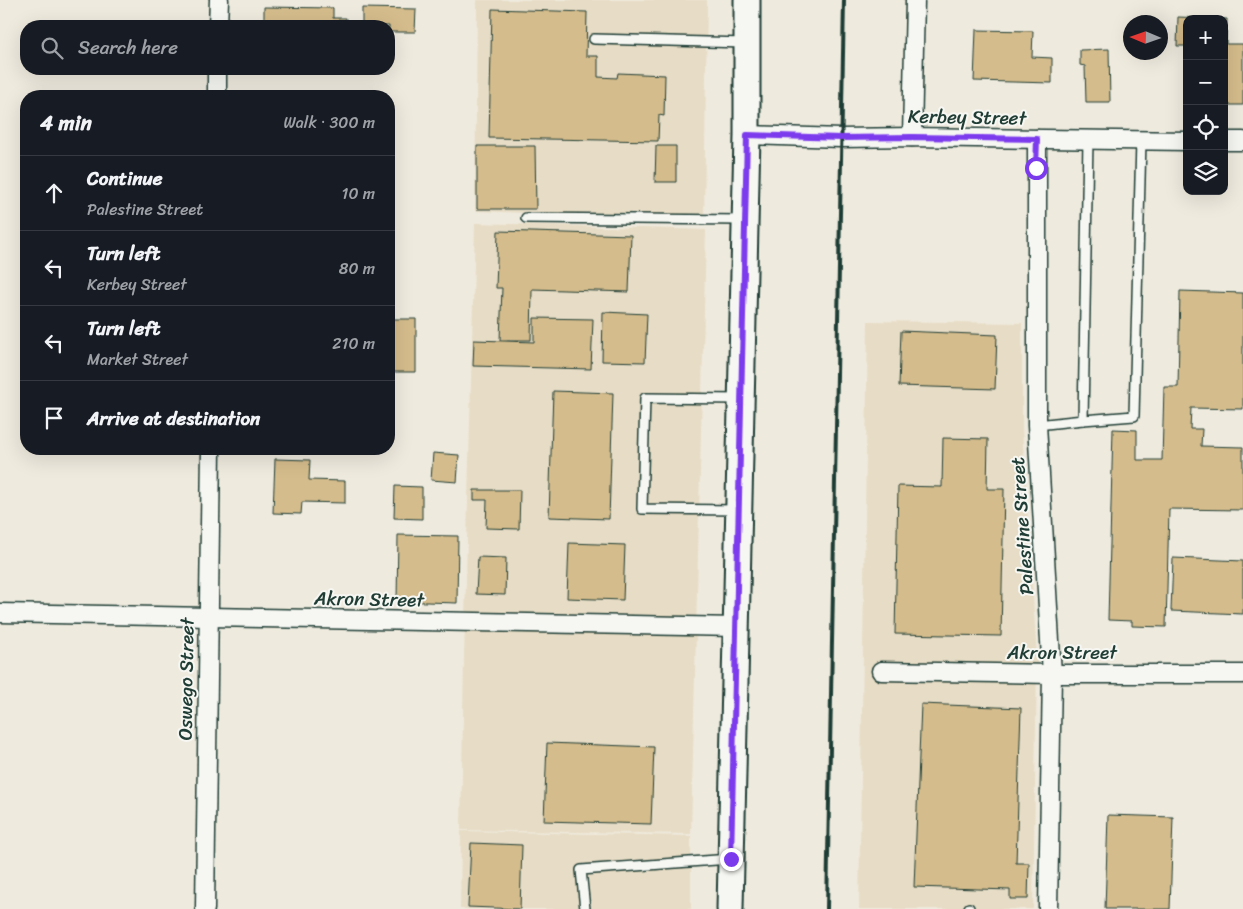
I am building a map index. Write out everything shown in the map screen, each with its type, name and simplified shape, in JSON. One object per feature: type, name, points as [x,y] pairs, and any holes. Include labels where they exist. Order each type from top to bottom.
[{"type":"main road","points":[[730,909],[747,135],[747,0]]},
{"type":"street","points":[[218,20],[219,0]]},
{"type":"street","points":[[912,137],[915,0]]},
{"type":"street","points":[[217,90],[218,75]]},
{"type":"street","name":"Kerbey Street","points":[[747,135],[841,138],[912,137],[1183,141]]},
{"type":"street","name":"Palestine Street","points":[[1037,139],[1037,425],[1052,674],[1048,909]]},
{"type":"street","points":[[1228,141],[1243,141]]},
{"type":"street","name":"Oswego Street","points":[[205,909],[210,455]]},
{"type":"street","name":"Akron Street","points":[[0,613],[737,627]]},
{"type":"street","name":"Akron Street","points":[[881,671],[1052,674],[1243,674]]},
{"type":"lane","points":[[594,38],[747,43]]},
{"type":"lane","points":[[1083,420],[1088,140]]},
{"type":"lane","points":[[1037,425],[1134,416],[1141,140]]},
{"type":"lane","points":[[526,218],[745,220]]},
{"type":"lane","points":[[739,510],[642,509],[645,398],[742,399]]},
{"type":"lane","points":[[585,909],[581,870],[731,859]]},
{"type":"shaded area","points":[[477,0],[707,0],[704,220],[475,211]]},
{"type":"shaded area","points":[[475,223],[706,230],[691,834],[461,830]]},
{"type":"shaded area","points":[[868,321],[1022,323],[1022,429],[1037,659],[1033,909],[859,909]]},
{"type":"shaded area","points":[[461,831],[691,836],[691,909],[460,909]]},
{"type":"building","points":[[264,7],[333,8],[333,18],[346,18],[346,20],[264,20]]},
{"type":"building","points":[[362,8],[416,9],[415,32],[395,32],[395,20],[362,20]]},
{"type":"building","points":[[492,9],[587,12],[586,56],[598,56],[598,77],[617,78],[618,73],[665,75],[664,116],[659,115],[658,141],[489,138]]},
{"type":"building","points":[[1178,17],[1183,17],[1183,46],[1177,46]]},
{"type":"building","points":[[976,30],[1033,31],[1032,57],[1052,58],[1052,83],[974,81]]},
{"type":"building","points":[[1228,44],[1243,44],[1243,105],[1228,105]]},
{"type":"building","points":[[1109,49],[1110,102],[1086,102],[1085,66],[1080,65],[1080,50]]},
{"type":"building","points":[[477,146],[535,146],[536,209],[477,209]]},
{"type":"building","points":[[656,146],[676,146],[676,182],[655,182]]},
{"type":"building","points":[[498,231],[631,235],[629,292],[532,289],[531,340],[500,340],[502,288],[496,288]]},
{"type":"building","points":[[1180,291],[1243,293],[1243,409],[1191,408],[1190,429],[1202,429],[1201,446],[1243,447],[1243,510],[1169,509],[1166,627],[1132,626],[1132,621],[1108,620],[1113,429],[1137,430],[1137,460],[1162,460],[1164,387],[1178,387]]},
{"type":"building","points":[[603,312],[647,314],[645,362],[602,361]]},
{"type":"building","points":[[534,318],[593,319],[591,369],[473,366],[474,340],[534,342]]},
{"type":"building","points":[[395,319],[416,319],[416,372],[395,372]]},
{"type":"building","points":[[901,331],[997,335],[995,389],[899,386]]},
{"type":"building","points":[[553,391],[613,393],[609,519],[549,517]]},
{"type":"building","points":[[943,438],[988,439],[987,489],[1004,489],[1001,636],[895,634],[898,486],[942,487]]},
{"type":"building","points":[[433,453],[459,455],[457,482],[431,480]]},
{"type":"building","points":[[275,459],[310,460],[309,480],[345,481],[345,503],[302,502],[301,514],[273,513]]},
{"type":"building","points":[[395,486],[422,487],[422,519],[394,518]]},
{"type":"building","points":[[474,490],[520,490],[519,529],[486,528],[487,500],[474,500]]},
{"type":"building","points":[[398,535],[458,536],[457,603],[397,601]]},
{"type":"building","points":[[569,543],[625,545],[623,600],[567,598]]},
{"type":"building","points":[[478,557],[506,558],[505,595],[476,594]]},
{"type":"building","points":[[1173,558],[1243,561],[1243,614],[1171,611]]},
{"type":"building","points":[[921,704],[1021,708],[1016,863],[1029,863],[1028,899],[1010,899],[1010,890],[914,887]]},
{"type":"building","points":[[547,743],[654,747],[651,824],[544,821]]},
{"type":"building","points":[[1108,815],[1173,817],[1170,909],[1105,909]]},
{"type":"building","points":[[471,843],[522,845],[520,909],[468,907]]},
{"type":"railway","points":[[827,909],[844,0]]},
{"type":"route","points":[[731,859],[747,135],[841,138],[1037,139],[1036,168]]}]
